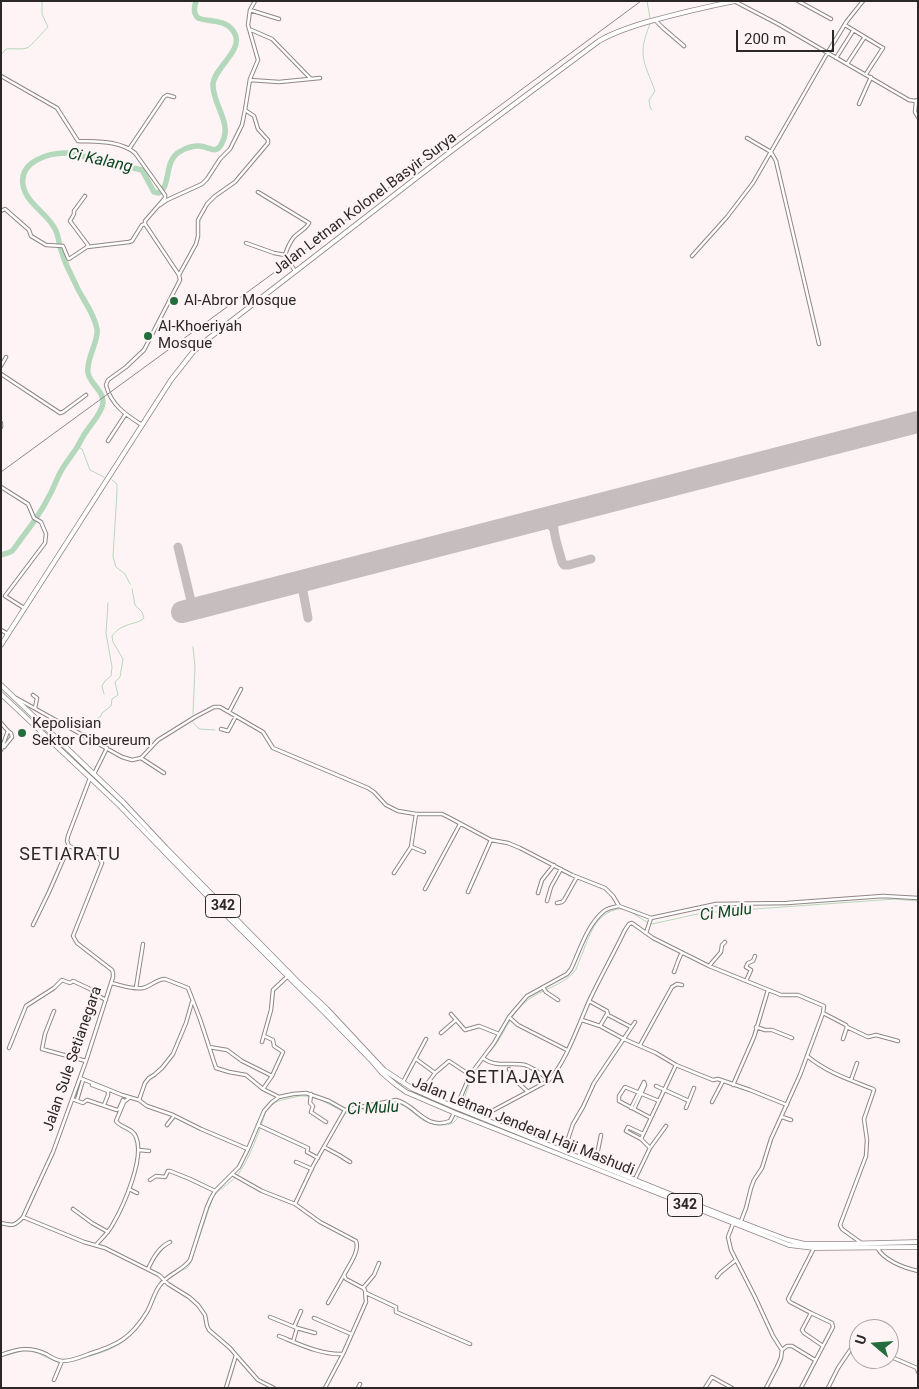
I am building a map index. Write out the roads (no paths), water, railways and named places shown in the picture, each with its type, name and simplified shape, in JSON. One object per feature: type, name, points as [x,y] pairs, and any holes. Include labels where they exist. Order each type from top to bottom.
[{"type":"main road","points":[[654,20],[734,1]]},
{"type":"main road","name":"Jalan Letnan Kolonel Basyir Surya","points":[[2,643],[26,609],[171,380],[193,352],[446,155],[599,41],[615,32],[654,20]]},
{"type":"main road","name":"Jalan Letnan Jenderal Haji Mashudi","points":[[1,685],[179,862],[382,1073],[406,1092],[456,1110],[463,1110],[788,1240],[805,1244],[918,1242]]},
{"type":"main road","name":"Jalan Letnan Jenderal Haji Mashudi","points":[[1,694],[65,750]]},
{"type":"main road","name":"Jalan Letnan Jenderal Haji Mashudi","points":[[121,804],[216,905],[288,976],[327,1008],[384,1070],[402,1083],[437,1102]]},
{"type":"main road","name":"Jalan Letnan Jenderal Haji Mashudi","points":[[456,1110],[461,1116],[789,1245],[814,1248],[918,1247]]},
{"type":"main road","points":[[762,1235],[764,1230]]},
{"type":"street","points":[[157,208],[168,200],[202,184],[230,149],[242,125],[258,58],[248,29],[250,10],[255,1]]},
{"type":"street","points":[[734,1],[828,52],[910,100],[917,100],[915,112],[918,117]]},
{"type":"street","points":[[798,1],[831,19]]},
{"type":"street","points":[[692,256],[746,193],[828,52],[863,1]]},
{"type":"street","points":[[250,10],[279,19]]},
{"type":"street","points":[[654,20],[684,46]]},
{"type":"street","points":[[845,25],[883,48],[866,74]]},
{"type":"street","points":[[248,29],[272,39],[311,79]]},
{"type":"street","points":[[836,58],[853,31]]},
{"type":"street","points":[[847,64],[864,37]]},
{"type":"street","points":[[1,76],[57,108],[78,141],[104,142],[135,153],[161,188],[165,198],[145,221],[145,224],[142,225],[132,241],[87,247],[69,259],[63,246],[46,245],[31,236],[29,230],[5,209],[1,211]]},
{"type":"street","points":[[859,104],[871,77]]},
{"type":"street","points":[[252,80],[279,82],[320,78]]},
{"type":"street","points":[[128,149],[164,98],[167,95],[174,97]]},
{"type":"street","points":[[179,275],[197,242],[198,220],[207,204],[235,182],[268,143],[268,140],[259,131],[254,116],[246,111]]},
{"type":"street","points":[[746,138],[771,152],[778,166],[819,344]]},
{"type":"street","points":[[258,192],[309,223],[291,241],[285,255]]},
{"type":"street","points":[[85,196],[74,210],[70,221],[88,245],[87,247]]},
{"type":"street","points":[[142,426],[114,403],[106,383],[144,350],[180,280],[179,275],[145,224]]},
{"type":"street","points":[[246,243],[285,255],[295,271]]},
{"type":"street","points":[[1,366],[6,357]]},
{"type":"street","points":[[1,374],[60,412],[63,412],[86,394]]},
{"type":"street","points":[[108,441],[126,414]]},
{"type":"street","points":[[1,487],[28,504],[34,518],[41,522],[46,534],[45,543],[5,596],[26,609]]},
{"type":"street","points":[[1,630],[9,635]]},
{"type":"street","points":[[229,712],[242,689]]},
{"type":"street","points":[[33,694],[37,698],[35,708]]},
{"type":"street","points":[[12,696],[130,760],[142,758],[158,740],[216,706],[263,732],[273,748],[368,788],[392,809],[416,814],[438,814],[450,818],[491,840],[508,843],[577,877],[605,888],[619,906],[651,918],[716,904],[787,903],[883,896],[918,898]]},
{"type":"street","points":[[221,729],[228,731],[236,716]]},
{"type":"street","points":[[1,723],[11,733],[12,737],[1,750],[8,731]]},
{"type":"street","points":[[33,925],[68,846],[68,836],[92,777],[107,748]]},
{"type":"street","points":[[142,758],[164,773]]},
{"type":"street","points":[[394,873],[412,847],[416,814]]},
{"type":"street","points":[[425,890],[460,824]]},
{"type":"street","points":[[468,892],[491,840]]},
{"type":"street","name":"Jalan Sule Setianegara","points":[[23,1217],[50,1162],[81,1079],[112,983],[112,970],[77,943],[73,936],[102,861],[98,857],[68,846]]},
{"type":"street","points":[[412,847],[424,852]]},
{"type":"street","points":[[538,893],[542,880],[554,865]]},
{"type":"street","points":[[547,901],[551,888],[561,869]]},
{"type":"street","points":[[557,903],[564,900],[577,877]]},
{"type":"street","points":[[1,1355],[23,1349],[33,1349],[62,1361],[94,1353],[122,1341],[147,1311],[156,1291],[190,1260],[206,1207],[215,1191],[235,1176],[266,1107],[279,1097],[293,1094],[311,1094],[345,1110],[396,1100],[404,1103],[426,1120],[436,1123],[450,1121],[470,1075],[484,1059],[510,1017],[527,996],[545,989],[568,974],[594,923],[604,911],[619,906]]},
{"type":"street","points":[[646,933],[651,918]]},
{"type":"street","points":[[486,1120],[492,1111],[550,1079],[567,1050],[589,1001],[629,924],[632,923],[646,933],[709,966],[783,996],[798,995],[821,1003],[824,1006],[807,1056],[771,1139],[762,1168],[754,1180],[741,1221]]},
{"type":"street","points":[[709,966],[721,952],[722,945],[725,942]]},
{"type":"street","points":[[136,988],[143,944]]},
{"type":"street","points":[[674,972],[682,953]]},
{"type":"street","points":[[746,981],[751,970],[746,967],[748,963],[753,961],[755,956]]},
{"type":"street","points":[[262,1042],[271,1010],[273,990],[288,976]]},
{"type":"street","points":[[112,983],[145,988],[165,979],[188,988],[216,1068],[246,1075],[263,1089],[279,1097]]},
{"type":"street","points":[[9,1048],[26,1006],[54,988],[62,980],[80,983],[106,1000]]},
{"type":"street","points":[[640,1045],[672,987],[676,984],[682,985]]},
{"type":"street","points":[[545,989],[558,1000]]},
{"type":"street","points":[[733,1085],[748,1051],[768,990]]},
{"type":"street","points":[[139,1100],[145,1083],[162,1068],[173,1054],[193,1001]]},
{"type":"street","points":[[589,1001],[607,1012],[606,1014],[632,1027]]},
{"type":"street","points":[[54,1010],[45,1034],[42,1049],[86,1061]]},
{"type":"street","points":[[823,1013],[868,1037],[876,1035],[898,1041]]},
{"type":"street","points":[[451,1014],[465,1030],[477,1026],[500,1032]]},
{"type":"street","points":[[600,1026],[606,1014]]},
{"type":"street","points":[[510,1017],[521,1027],[567,1050]]},
{"type":"street","points":[[442,1033],[456,1020]]},
{"type":"street","points":[[582,1020],[600,1026],[640,1045],[676,1065],[708,1078],[723,1081],[787,1104]]},
{"type":"street","points":[[564,1151],[573,1124],[594,1083],[635,1022]]},
{"type":"street","points":[[756,1027],[772,1030],[792,1038]]},
{"type":"street","points":[[843,1039],[847,1027]]},
{"type":"street","points":[[263,1089],[272,1076],[283,1052],[274,1046],[273,1040],[264,1036]]},
{"type":"street","points":[[402,1083],[426,1039]]},
{"type":"street","points":[[209,1047],[227,1050],[242,1061],[272,1076]]},
{"type":"street","points":[[807,1056],[828,1070],[874,1091],[864,1119],[867,1140],[866,1160],[840,1225],[842,1229],[861,1243]]},
{"type":"street","points":[[416,1059],[435,1073]]},
{"type":"street","points":[[484,1059],[496,1064],[524,1065],[550,1079]]},
{"type":"street","points":[[424,1088],[435,1073],[450,1061],[470,1075]]},
{"type":"street","points":[[851,1080],[857,1064]]},
{"type":"street","points":[[641,1139],[676,1065]]},
{"type":"street","points":[[509,1069],[513,1078],[527,1091]]},
{"type":"street","points":[[77,1100],[81,1079],[129,1098],[139,1100],[149,1107],[248,1149]]},
{"type":"street","points":[[712,1102],[723,1081]]},
{"type":"street","points":[[92,1085],[108,1091],[104,1105]]},
{"type":"street","points":[[656,1086],[689,1101]]},
{"type":"street","points":[[651,1118],[618,1101],[624,1087],[659,1101]]},
{"type":"street","points":[[686,1108],[694,1088]]},
{"type":"street","points":[[633,1108],[640,1093]]},
{"type":"street","points":[[311,1094],[310,1103],[313,1106],[311,1112],[326,1122]]},
{"type":"street","points":[[96,1245],[113,1224],[129,1189],[136,1166],[139,1150],[137,1138],[133,1131],[119,1125],[116,1121],[124,1102],[129,1098]]},
{"type":"street","points":[[72,1099],[84,1103],[87,1100],[118,1110],[122,1100]]},
{"type":"street","points":[[295,1204],[345,1110]]},
{"type":"street","points":[[167,1125],[174,1116]]},
{"type":"street","points":[[782,1117],[791,1120]]},
{"type":"street","points":[[259,1125],[308,1148],[307,1152],[318,1158]]},
{"type":"street","points":[[635,1179],[650,1148],[666,1126]]},
{"type":"street","points":[[643,1134],[628,1127],[626,1131],[641,1139],[650,1148]]},
{"type":"street","points":[[594,1162],[601,1135]]},
{"type":"street","points":[[324,1147],[350,1162]]},
{"type":"street","points":[[139,1150],[148,1151]]},
{"type":"street","points":[[296,1162],[312,1169]]},
{"type":"street","points":[[150,1180],[156,1176],[165,1177],[169,1170],[215,1191]]},
{"type":"street","points":[[235,1176],[262,1191],[295,1204],[356,1241],[358,1244],[357,1249],[328,1303]]},
{"type":"street","points":[[129,1189],[137,1193]]},
{"type":"street","points":[[73,1209],[108,1232]]},
{"type":"street","points":[[1,1222],[9,1225],[17,1224],[23,1217],[96,1245],[148,1269],[198,1305],[206,1315],[209,1330],[230,1348],[258,1380],[274,1388]]},
{"type":"street","points":[[734,1224],[728,1240],[731,1250],[773,1336],[782,1350],[781,1358],[766,1388]]},
{"type":"street","points":[[148,1269],[152,1259],[170,1242]]},
{"type":"street","points":[[877,1247],[881,1254],[893,1262],[918,1271]]},
{"type":"street","points":[[801,1388],[833,1326],[832,1323],[790,1302],[788,1297],[814,1248]]},
{"type":"street","points":[[717,1277],[736,1260]]},
{"type":"street","points":[[363,1288],[374,1274],[379,1263]]},
{"type":"street","points":[[325,1388],[343,1354],[366,1302],[366,1294],[363,1288],[346,1279],[344,1275]]},
{"type":"street","points":[[366,1294],[396,1307],[396,1312],[470,1344]]},
{"type":"street","points":[[293,1342],[301,1311]]},
{"type":"street","points":[[811,1313],[802,1330],[823,1346]]},
{"type":"street","points":[[270,1317],[296,1328],[315,1333]]},
{"type":"street","points":[[314,1318],[351,1334]]},
{"type":"street","points":[[279,1336],[320,1350],[343,1354]]},
{"type":"street","points":[[782,1350],[786,1346],[792,1346],[815,1360]]},
{"type":"street","points":[[828,1388],[849,1352]]},
{"type":"street","points":[[226,1388],[236,1355]]},
{"type":"street","points":[[899,1360],[917,1368],[918,1372]]},
{"type":"street","points":[[54,1380],[62,1361]]},
{"type":"street","points":[[705,1388],[712,1377],[732,1388]]},
{"type":"waterway","points":[[1,55],[6,49],[27,48],[48,27],[42,14],[42,1]]},
{"type":"waterway","name":"Ci Kalang","points":[[1,555],[12,551],[37,517],[51,494],[62,470],[103,403],[103,399],[88,373],[89,361],[97,334],[91,311],[66,265],[53,225],[28,198],[23,185],[23,177],[26,170],[37,160],[53,154],[69,153],[142,170],[154,192],[159,193],[163,189],[175,155],[192,147],[203,146],[215,150],[220,147],[225,136],[225,128],[213,84],[218,72],[232,53],[236,40],[235,34],[228,25],[198,18],[194,10],[196,1]]},
{"type":"waterway","points":[[647,1],[650,18]]},
{"type":"waterway","points":[[650,24],[643,51],[645,65],[655,91],[649,100],[652,110]]},
{"type":"waterway","points":[[78,447],[82,449],[90,470],[104,477]]},
{"type":"waterway","points":[[112,480],[117,484],[113,557],[116,567],[125,574],[130,584]]},
{"type":"waterway","points":[[97,723],[102,713],[111,706],[112,699],[118,695],[115,682],[120,677],[123,659],[113,642],[112,636],[121,628],[144,618],[142,612],[135,605],[132,589]]},
{"type":"waterway","points":[[104,694],[102,686],[111,676],[112,667],[106,633],[108,603]]},
{"type":"waterway","points":[[193,647],[195,667],[193,714]]},
{"type":"waterway","points":[[192,721],[199,729],[215,730]]},
{"type":"waterway","name":"Ci Mulu","points":[[459,1113],[476,1069],[497,1043],[514,1014],[528,1000],[564,981],[574,972],[592,930],[607,913],[619,909],[629,911],[652,924],[702,913],[895,899],[918,901]]},
{"type":"waterway","name":"Ci Mulu","points":[[174,1274],[187,1268],[190,1264],[213,1197],[239,1173],[251,1152],[266,1111],[278,1101],[307,1096],[319,1099],[346,1113],[396,1103],[427,1122],[442,1125],[452,1124],[458,1117]]},
{"type":"waterway","name":"Ci Mulu","points":[[156,1294],[165,1281]]},
{"type":"waterway","name":"Ci Mulu","points":[[83,1358],[116,1346],[132,1334]]},
{"type":"waterway","name":"Ci Mulu","points":[[1,1357],[22,1351]]},
{"type":"waterway","name":"Ci Mulu","points":[[33,1351],[59,1363]]},
{"type":"railway","points":[[1,472],[641,1]]},
{"type":"place","name":"Al-Abror Mosque","points":[[174,301]]},
{"type":"place","name":"Al-Khoeriyah Mosque","points":[[148,336]]},
{"type":"place","name":"Kepolisian Sektor Cibeureum","points":[[22,733]]},
{"type":"district","name":"SETIARATU","points":[[70,855]]},
{"type":"district","name":"SETIAJAYA","points":[[515,1078]]}]
